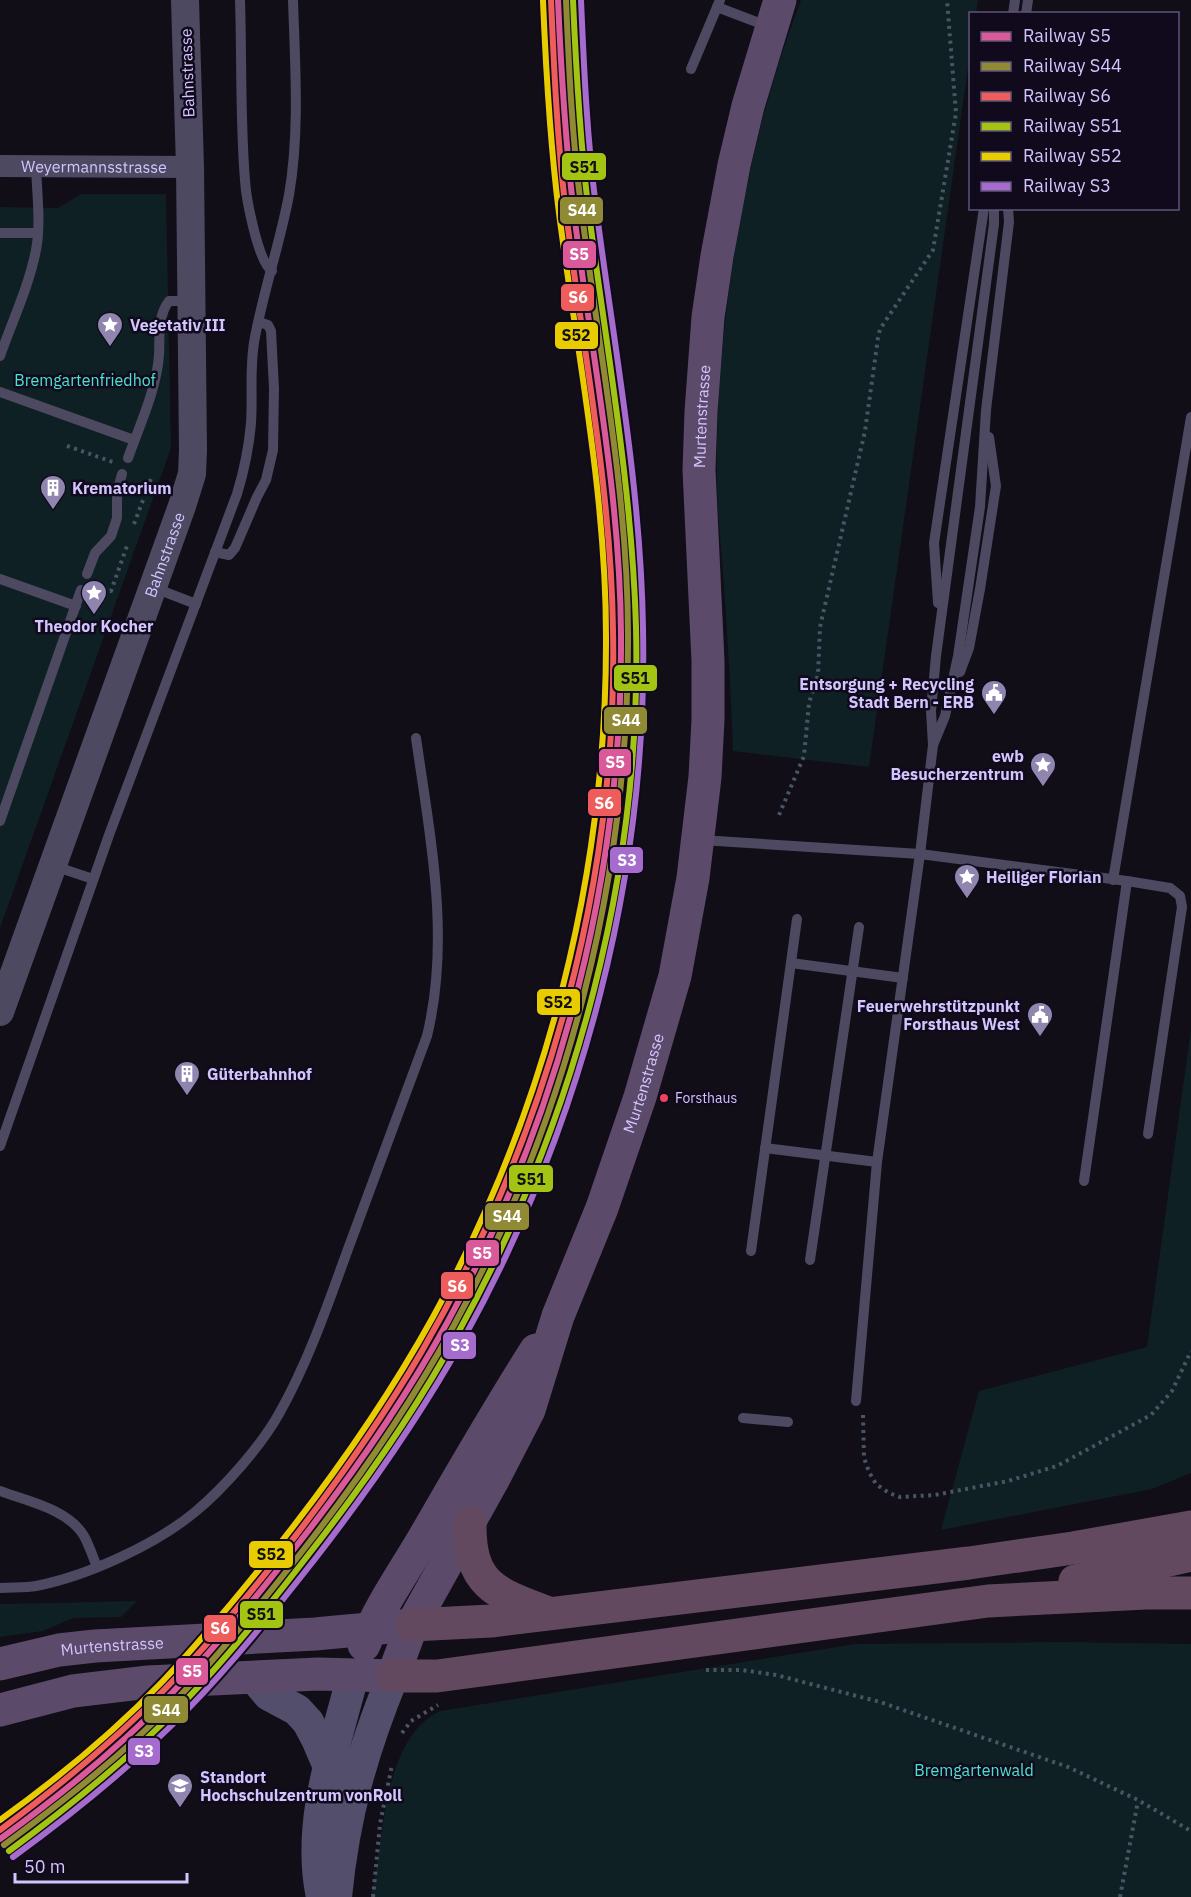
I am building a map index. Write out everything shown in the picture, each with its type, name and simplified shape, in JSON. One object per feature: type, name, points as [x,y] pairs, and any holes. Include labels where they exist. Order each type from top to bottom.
[{"type":"highway","points":[[470,1522],[470,1544],[474,1561],[483,1578],[494,1590],[507,1598],[551,1614]]},
{"type":"highway","points":[[412,1626],[491,1621],[551,1614],[1188,1534]]},
{"type":"highway","points":[[988,1601],[1188,1534]]},
{"type":"highway","points":[[393,1676],[437,1676],[988,1601],[1191,1593]]},
{"type":"main road","name":"Murtenstrasse","points":[[393,1676],[412,1626],[529,1410],[558,1316],[602,1208],[656,1047],[675,976],[693,878],[705,777],[708,720],[708,661],[699,470],[700,412],[705,349],[714,276],[728,194],[748,106],[775,14]]},
{"type":"main road","name":"Murtenstrasse","points":[[353,1675],[370,1630],[507,1396],[558,1316]]},
{"type":"main road","name":"Murtenstrasse","points":[[0,1664],[59,1650],[95,1646],[238,1639],[412,1626]]},
{"type":"main road","points":[[322,1897],[316,1871],[322,1802],[353,1675]]},
{"type":"main road","points":[[0,1710],[45,1697],[106,1686],[254,1677],[393,1676],[370,1733],[356,1777],[346,1821],[336,1897]]},
{"type":"main road","points":[[254,1677],[269,1695],[297,1710],[308,1722],[329,1767]]},
{"type":"street","name":"Bahnstrasse","points":[[0,1012],[192,474],[192,301],[186,0]]},
{"type":"street","name":"Weyermannsstrasse","points":[[0,166],[190,167]]},
{"type":"lane","points":[[240,0],[245,182],[254,231],[266,267],[272,271]]},
{"type":"lane","points":[[0,1146],[93,879],[237,494],[247,459],[251,422],[250,384],[255,337],[289,194],[294,142],[293,0]]},
{"type":"lane","points":[[691,69],[719,3],[775,14]]},
{"type":"lane","points":[[0,356],[35,252],[36,167]]},
{"type":"lane","points":[[940,627],[934,543],[984,210]]},
{"type":"lane","points":[[856,1401],[877,1162],[920,854],[933,745],[931,711],[940,627],[994,210]]},
{"type":"lane","points":[[933,745],[945,716],[958,656],[980,507],[986,410],[1009,222],[1008,210]]},
{"type":"lane","points":[[0,233],[37,233]]},
{"type":"lane","points":[[128,458],[158,365],[159,327],[166,304],[169,301],[192,301]]},
{"type":"lane","points":[[215,552],[229,555],[235,548],[266,480],[273,450],[274,389],[271,331],[268,325],[259,322]]},
{"type":"lane","points":[[0,392],[134,440]]},
{"type":"lane","points":[[1113,880],[1191,417]]},
{"type":"lane","points":[[87,574],[95,553],[111,536],[117,518],[117,492],[122,474]]},
{"type":"lane","points":[[0,579],[76,606]]},
{"type":"lane","points":[[152,587],[196,604]]},
{"type":"lane","points":[[0,821],[81,590]]},
{"type":"lane","points":[[0,1587],[34,1586],[72,1577],[157,1537],[195,1512],[216,1491],[256,1447],[280,1413],[314,1343],[427,1036],[434,1008],[437,979],[438,911],[431,840],[416,738]]},
{"type":"lane","points":[[697,840],[920,854],[1127,881],[1170,888],[1177,892],[1182,901],[1148,1134]]},
{"type":"lane","points":[[53,866],[93,879]]},
{"type":"lane","points":[[1084,1181],[1127,881]]},
{"type":"lane","points":[[751,1251],[797,919]]},
{"type":"lane","points":[[810,1260],[859,927]]},
{"type":"lane","points":[[791,963],[903,978]]},
{"type":"lane","points":[[765,1148],[877,1162]]},
{"type":"lane","points":[[743,1418],[788,1422]]},
{"type":"lane","points":[[0,1491],[58,1513],[75,1524],[84,1536],[97,1567]]},
{"type":"path","points":[[779,815],[804,756],[809,703],[819,675],[820,627],[865,431],[880,329],[933,250],[956,113],[947,0]]},
{"type":"path","points":[[67,446],[115,463]]},
{"type":"path","points":[[856,1401],[864,1417],[864,1458],[876,1484],[900,1497],[935,1495],[1008,1481],[1057,1466],[1150,1414],[1172,1391],[1191,1351]]},
{"type":"path","points":[[699,1670],[759,1672],[880,1702],[1068,1767],[1138,1800],[1191,1831]]},
{"type":"path","points":[[399,1736],[411,1721],[447,1701]]},
{"type":"path","points":[[373,1897],[380,1824],[392,1762]]},
{"type":"path","points":[[1120,1897],[1138,1800]]},
{"type":"green space","points":[[801,0],[978,0],[976,12],[969,12],[969,61],[869,767],[733,751],[717,489],[717,428],[721,366],[736,240],[763,116]]},
{"type":"green space","name":"Bremgartenfriedhof","points":[[81,194],[166,194],[171,448],[0,928],[0,207],[58,208]]},
{"type":"green space","points":[[1191,1029],[1191,1473],[1152,1489],[941,1530],[979,1391],[1147,1347]]},
{"type":"green space","points":[[137,1601],[121,1617],[73,1618],[43,1631],[0,1637],[0,1604]]},
{"type":"green space","name":"Bremgartenwald","points":[[1065,1642],[1191,1644],[1191,1897],[371,1897],[383,1821],[396,1768],[406,1744],[421,1725],[440,1711],[855,1644]]},
{"type":"rail line","name":"S6","points":[[0,1830],[105,1746],[179,1675],[283,1552],[356,1454],[422,1351],[467,1268],[506,1182],[539,1094],[567,1003],[588,911],[603,818],[611,724],[613,630],[611,576],[601,469],[562,178],[551,0]]},
{"type":"rail line","name":"S5","points":[[0,1839],[89,1770],[172,1693],[252,1601],[338,1491],[395,1409],[447,1323],[488,1243],[523,1160],[553,1075],[578,989],[597,901],[611,812],[619,723],[621,633],[610,472],[570,179],[558,0]]},
{"type":"rail line","name":"S44","points":[[4,1845],[94,1775],[177,1699],[258,1606],[344,1496],[383,1441],[453,1327],[494,1247],[529,1164],[560,1079],[584,992],[604,904],[617,815],[626,725],[628,635],[627,581],[618,473],[575,154],[566,0]]},
{"type":"rail line","name":"S51","points":[[9,1851],[98,1781],[182,1704],[248,1631],[350,1501],[407,1418],[459,1331],[500,1250],[537,1166],[568,1079],[594,991],[613,901],[627,810],[635,719],[636,627],[634,574],[624,469],[585,180],[573,0]]},
{"type":"rail line","name":"S3","points":[[13,1857],[103,1787],[187,1710],[253,1636],[355,1505],[413,1423],[465,1336],[507,1254],[543,1170],[574,1083],[600,994],[620,904],[634,813],[642,721],[643,629],[632,470],[590,155],[581,0]]},
{"type":"rail line","name":"S52","points":[[0,1820],[84,1755],[162,1682],[247,1585],[338,1466],[378,1408],[433,1317],[473,1238],[508,1156],[538,1073],[563,987],[582,901],[595,813],[604,725],[606,636],[605,583],[596,477],[556,187],[543,1]]},
{"type":"place","name":"Vegetativ III","points":[[110,348]]},
{"type":"place","name":"Krematorium","points":[[53,511]]},
{"type":"place","name":"Theodor Kocher","points":[[94,616]]},
{"type":"place","name":"Entsorgung + Recycling Stadt Bern - ERB","points":[[994,716]]},
{"type":"place","name":"ewb Besucherzentrum","points":[[1043,788]]},
{"type":"place","name":"Heiliger Florian","points":[[967,900]]},
{"type":"place","name":"Feuerwehrstützpunkt Forsthaus West","points":[[1040,1038]]},
{"type":"place","name":"Güterbahnhof","points":[[187,1097]]},
{"type":"place","name":"Forsthaus","points":[[664,1098]]},
{"type":"place","name":"Standort Hochschulzentrum vonRoll","points":[[180,1809]]}]
